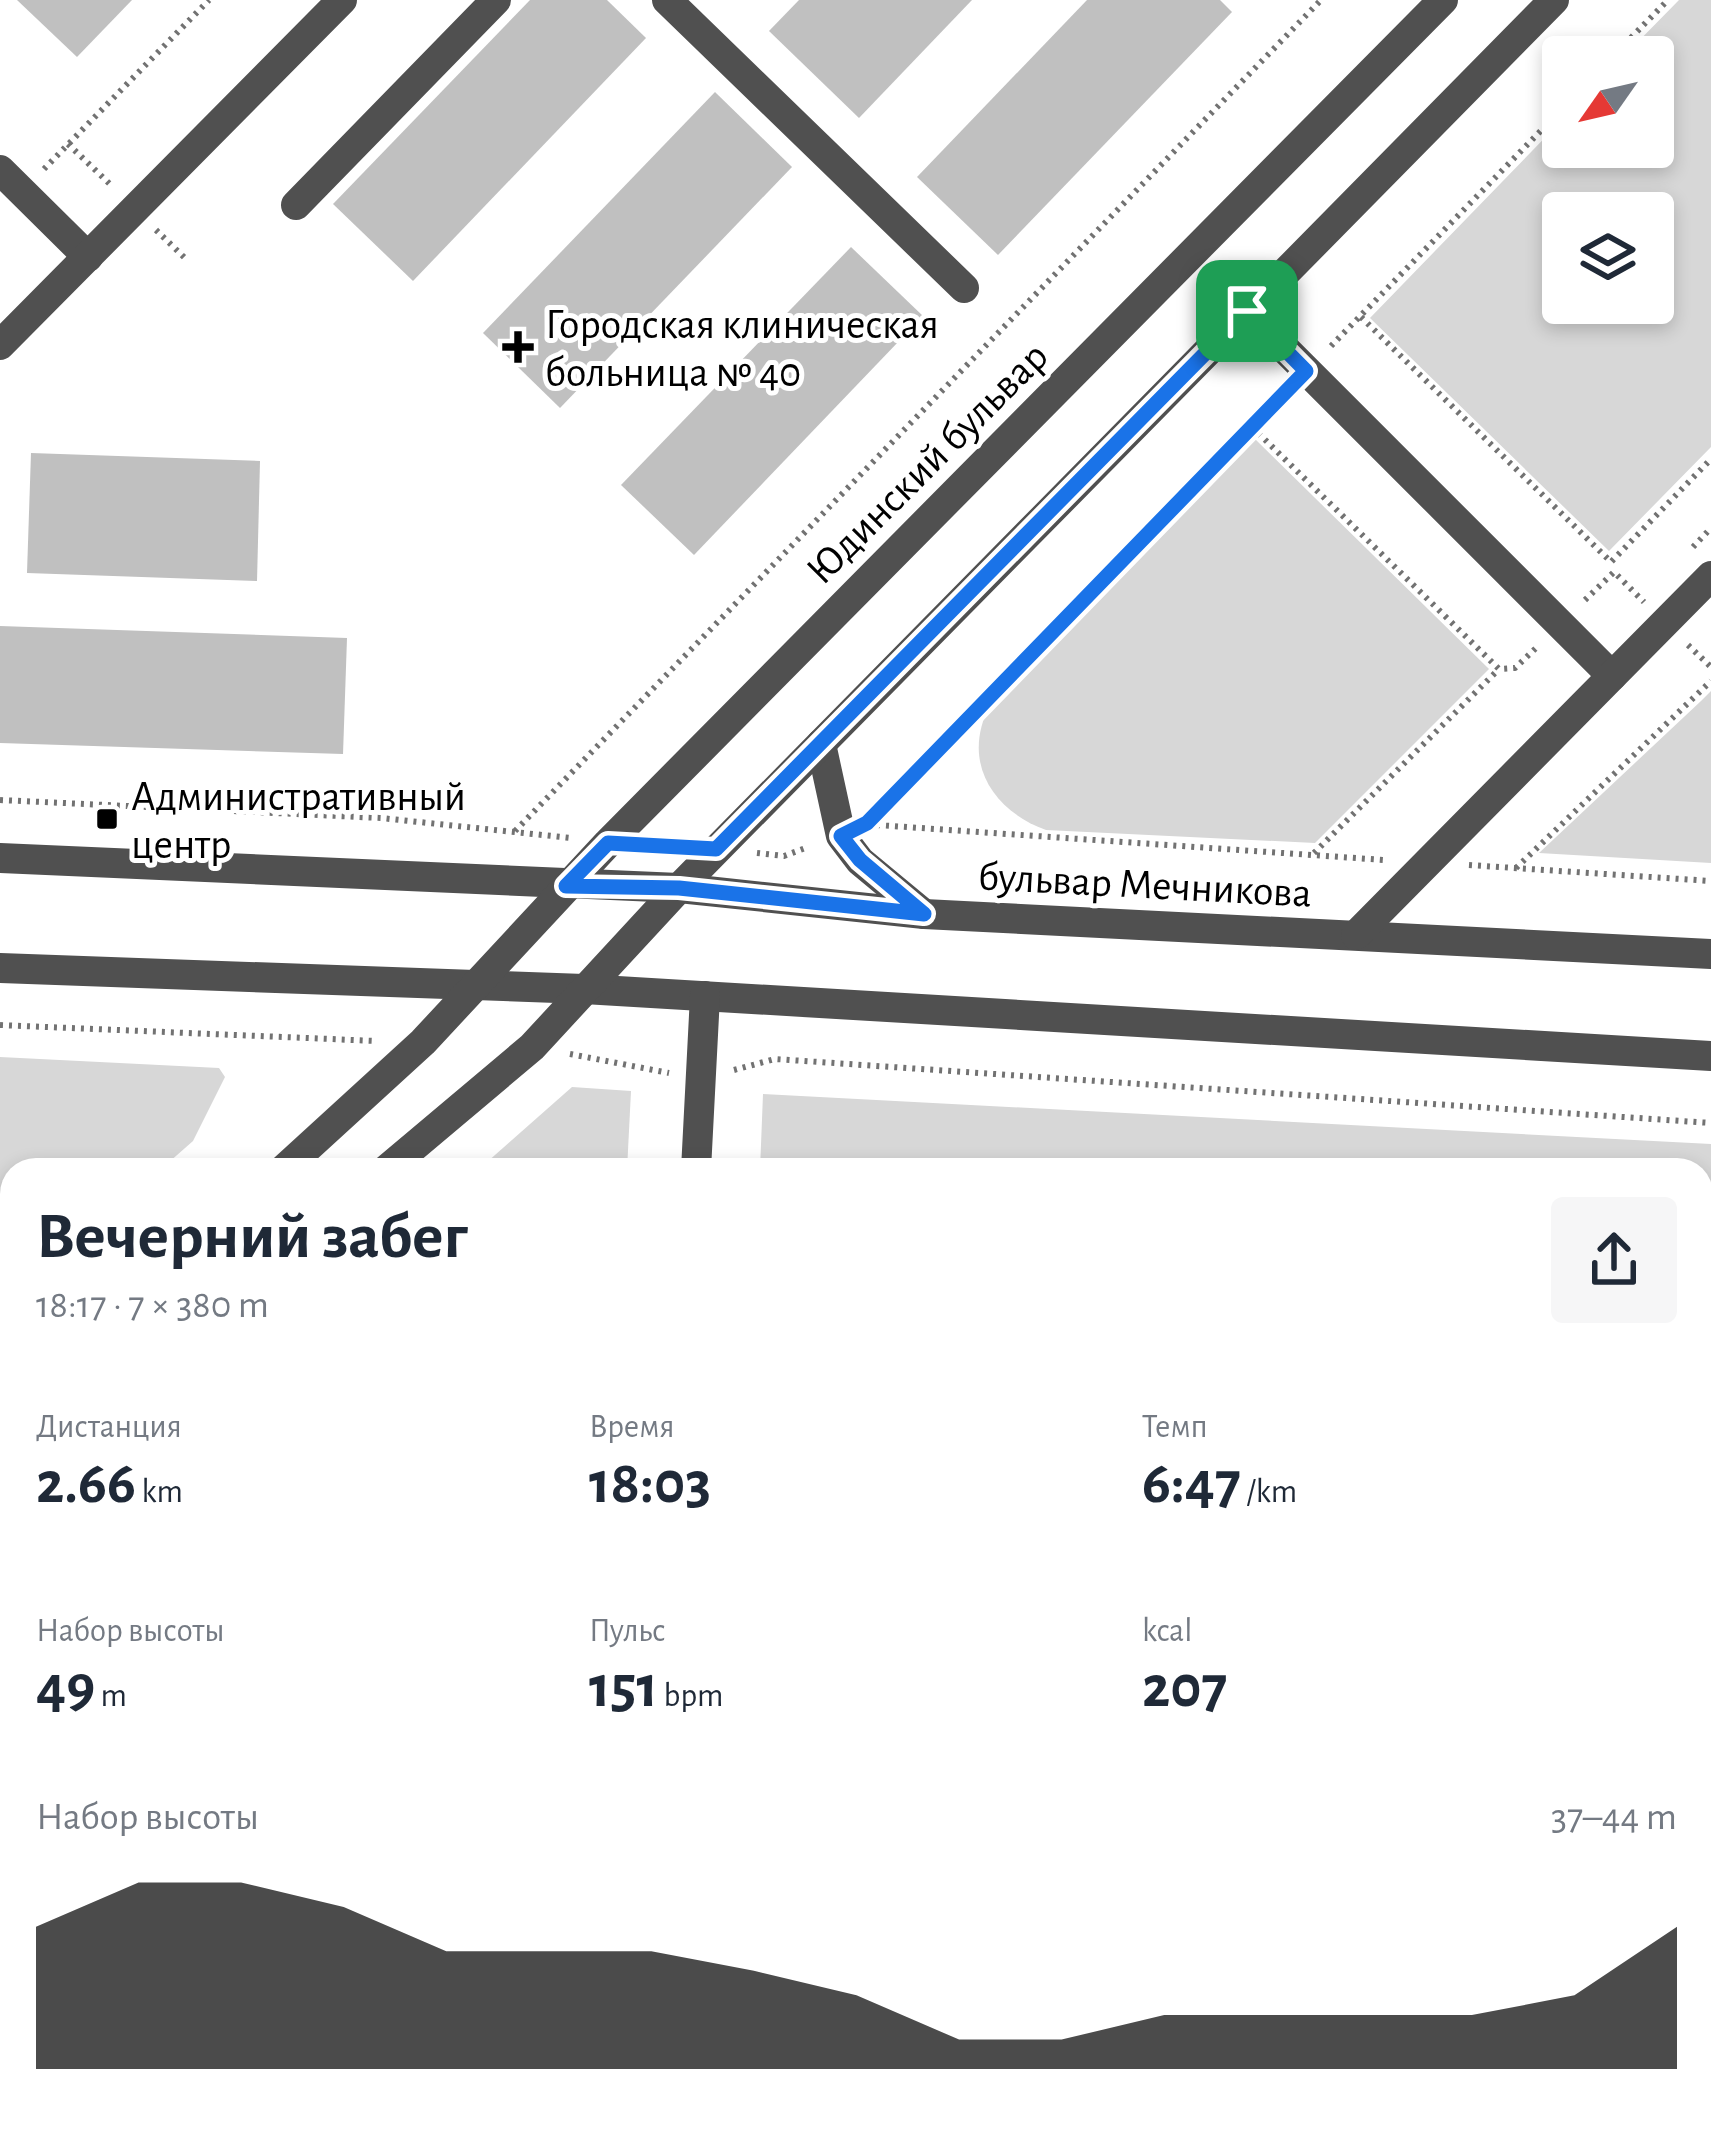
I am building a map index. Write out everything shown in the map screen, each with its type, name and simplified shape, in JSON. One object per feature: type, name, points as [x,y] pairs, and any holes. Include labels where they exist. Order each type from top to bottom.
[{"type":"street","points":[[0,345],[342,0]]},
{"type":"street","points":[[296,205],[496,0]]},
{"type":"street","points":[[668,0],[964,288]]},
{"type":"street","name":"Юдинский бульвар","points":[[296,1158],[423,1042],[608,843],[1443,0]]},
{"type":"street","points":[[400,1158],[532,1047],[716,849],[1554,0]]},
{"type":"street","points":[[11,180],[88,257]]},
{"type":"street","points":[[1247,311],[1612,676]]},
{"type":"street","points":[[1356,935],[1711,576]]},
{"type":"street","points":[[820,744],[841,836],[860,860],[924,914]]},
{"type":"street","name":"бульвар Мечникова","points":[[0,858],[679,888],[924,914],[1711,954]]},
{"type":"street","points":[[0,968],[584,989],[1711,1056]]},
{"type":"street","points":[[696,1158],[705,996]]},
{"type":"path","points":[[11,180],[209,0]]},
{"type":"path","points":[[515,831],[1321,0]]},
{"type":"path","points":[[1633,36],[1668,0]]},
{"type":"path","points":[[1542,130],[867,823],[1711,881]]},
{"type":"path","points":[[1360,316],[1611,562],[1614,572]]},
{"type":"path","points":[[1611,562],[1711,458]]},
{"type":"path","points":[[1312,855],[1499,669]]},
{"type":"path","points":[[1516,868],[1711,681]]},
{"type":"path","points":[[0,800],[381,818],[608,843]]},
{"type":"path","points":[[716,849],[784,856],[841,836]]},
{"type":"path","points":[[0,1025],[423,1042]]},
{"type":"path","points":[[532,1047],[700,1079],[775,1059],[1711,1123]]},
{"type":"shaded area","points":[[1679,0],[1711,0],[1711,447],[1609,551],[1370,318],[1542,141],[1542,168],[1674,168],[1674,36],[1644,36]]},
{"type":"shaded area","points":[[1252,436],[1489,669],[1315,843],[1046,830],[1027,821],[996,796],[980,763],[982,725],[990,705]]},
{"type":"shaded area","points":[[1711,691],[1711,863],[1539,853],[1701,701]]},
{"type":"shaded area","points":[[0,1057],[219,1068],[225,1077],[193,1141],[174,1158],[0,1158]]},
{"type":"shaded area","points":[[572,1087],[631,1091],[628,1158],[492,1158]]},
{"type":"shaded area","points":[[763,1094],[1711,1144],[1711,1158],[760,1158]]},
{"type":"building","points":[[17,0],[132,0],[77,57]]},
{"type":"building","points":[[530,0],[607,0],[646,38],[413,281],[333,204]]},
{"type":"building","points":[[799,0],[972,0],[859,118],[769,31]]},
{"type":"building","points":[[1087,0],[1220,0],[1232,12],[998,255],[917,177]]},
{"type":"building","points":[[715,92],[792,167],[560,408],[483,333]]},
{"type":"building","points":[[851,247],[923,316],[694,555],[621,485]]},
{"type":"building","points":[[31,453],[260,461],[257,581],[27,573]]},
{"type":"building","points":[[0,626],[347,638],[343,754],[0,743]]},
{"type":"place","name":"Городская клиническая больница № 40","points":[[518,347]]},
{"type":"place","name":"Административный центр","points":[[107,819]]},
{"type":"route","points":[[1247,311],[1306,371],[867,823],[841,836],[860,860],[924,914],[679,888],[566,886],[608,843],[716,849],[1247,311]]}]
